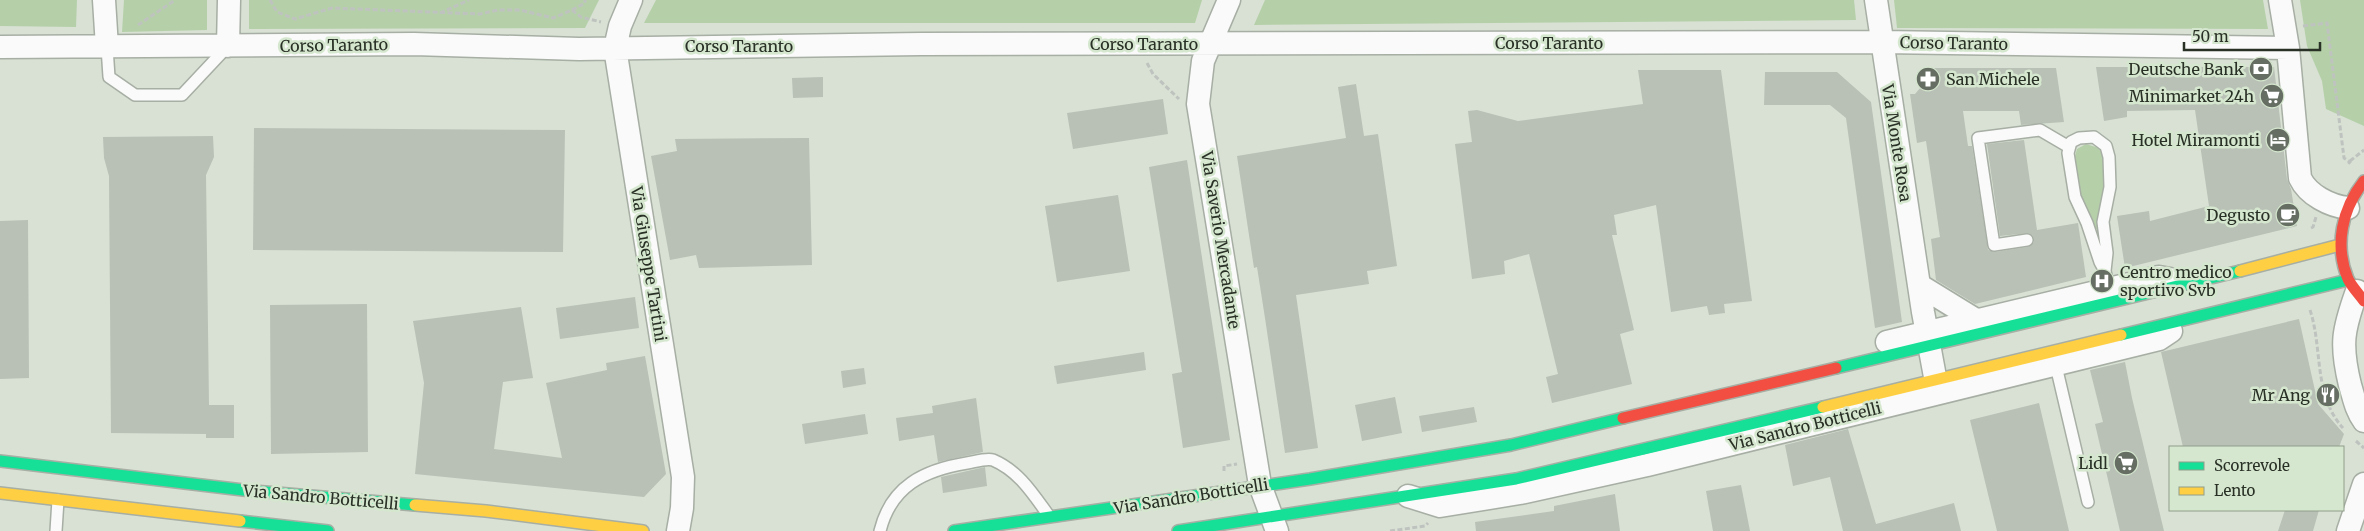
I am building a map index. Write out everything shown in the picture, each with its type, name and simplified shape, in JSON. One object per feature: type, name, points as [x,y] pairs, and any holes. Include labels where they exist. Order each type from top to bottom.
[{"type":"main road","points":[[2356,290],[2340,244],[2348,208],[2354,194],[2364,181]]},
{"type":"main road","name":"Via Sandro Botticelli","points":[[1928,338],[2193,283],[2297,258],[2340,244]]},
{"type":"main road","name":"Via Sandro Botticelli","points":[[1937,386],[2195,316],[2356,290]]},
{"type":"main road","name":"Via Sandro Botticelli","points":[[954,531],[1050,518],[1428,459]]},
{"type":"main road","name":"Via Sandro Botticelli","points":[[0,461],[243,490],[486,511],[642,531]]},
{"type":"main road","name":"Via Sandro Botticelli","points":[[0,493],[328,531]]},
{"type":"main road","name":"Via Sandro Botticelli","points":[[1178,531],[1275,524],[1408,496]]},
{"type":"street","points":[[104,0],[107,47]]},
{"type":"street","points":[[228,0],[228,46]]},
{"type":"street","name":"Via Giuseppe Tartini","points":[[631,0],[620,26],[615,48],[683,477],[682,508],[678,531]]},
{"type":"street","name":"Via Saverio Mercadante","points":[[1229,0],[1203,61],[1198,104],[1260,485],[1275,524]]},
{"type":"street","name":"Via Monte Rosa","points":[[1876,0],[1919,285],[1937,386]]},
{"type":"street","points":[[2280,0],[2286,38],[2300,178],[2304,186],[2317,196],[2334,205],[2348,208]]},
{"type":"street","name":"Corso Taranto","points":[[0,47],[414,44],[615,48],[1882,42],[2286,38]]},
{"type":"street","name":"Via Sandro Botticelli","points":[[1428,459],[1465,440],[1506,433],[1928,338],[1976,320],[2107,280],[2159,277],[2193,283]]},
{"type":"street","points":[[1919,285],[1976,320]]},
{"type":"street","points":[[2356,290],[2345,328],[2343,349],[2354,399],[2364,421]]},
{"type":"street","name":"Via Sandro Botticelli","points":[[1408,496],[1440,506],[1520,493],[1647,465],[1937,386],[2056,366],[2159,339],[2195,316]]},
{"type":"street","points":[[2348,531],[2364,484]]},
{"type":"lane","points":[[107,47],[109,77],[135,95],[182,95],[228,46]]},
{"type":"lane","points":[[2027,240],[1994,245],[1978,138],[2040,130],[2069,147]]},
{"type":"lane","points":[[2094,137],[2106,146],[2109,157],[2110,187],[2103,222],[2107,253],[2107,280],[2088,223],[2075,197],[2069,147],[2071,142],[2079,138],[2094,137]]},
{"type":"lane","points":[[2056,366],[2088,502]]},
{"type":"lane","points":[[880,531],[883,519],[896,498],[914,479],[951,465],[991,459],[1018,475],[1050,518]]},
{"type":"lane","points":[[56,531],[58,500]]},
{"type":"path","points":[[439,13],[468,0]]},
{"type":"path","points":[[572,10],[585,3],[585,0]]},
{"type":"path","points":[[2286,38],[2327,23],[2344,158]]},
{"type":"path","points":[[2350,162],[2364,150]]},
{"type":"path","points":[[1390,531],[1425,526]]},
{"type":"green space","points":[[0,0],[77,0],[76,27],[0,26]]},
{"type":"green space","points":[[124,0],[207,0],[207,30],[122,32]]},
{"type":"green space","points":[[249,0],[599,0],[585,28],[249,29]]},
{"type":"green space","points":[[656,0],[1202,0],[1195,23],[644,23]]},
{"type":"green space","points":[[1265,0],[1854,0],[1856,20],[1254,25]]},
{"type":"green space","points":[[1894,0],[2263,0],[2268,29],[1897,28]]},
{"type":"green space","points":[[2300,0],[2364,0],[2364,126],[2326,109],[2322,81],[2307,46]]},
{"type":"green space","points":[[2086,144],[2099,148],[2105,167],[2106,177],[2098,229],[2095,229],[2080,196],[2075,156],[2077,149]]},
{"type":"building","points":[[2096,67],[2274,67],[2287,179],[2291,189],[2297,226],[2125,268],[2117,216],[2149,211],[2150,221],[2209,206],[2195,110],[2127,111],[2127,117],[2104,121]]},
{"type":"building","points":[[1933,68],[2056,68],[2064,122],[2021,125],[2019,111],[1963,111],[1968,146],[1972,146],[1988,250],[1995,252],[2028,247],[2034,242],[2033,236],[2029,233],[2000,236],[1987,144],[2024,140],[2037,230],[2078,223],[2086,277],[1975,304],[1936,280],[1931,239],[1940,237],[1926,141],[1917,143],[1910,94],[1915,94],[1933,73]]},
{"type":"building","points":[[1638,70],[1721,70],[1752,301],[1724,304],[1725,313],[1709,315],[1707,306],[1671,312],[1656,205],[1614,215],[1617,235],[1612,235],[1634,330],[1620,334],[1632,384],[1552,403],[1546,377],[1558,374],[1529,254],[1504,261],[1505,274],[1472,279],[1455,144],[1472,142],[1468,111],[1477,110],[1518,121],[1643,104]]},
{"type":"building","points":[[1765,72],[1837,72],[1871,102],[1902,322],[1875,328],[1846,118],[1830,105],[1764,105]]},
{"type":"building","points":[[823,77],[823,97],[793,98],[792,78]]},
{"type":"building","points":[[1356,84],[1364,136],[1378,134],[1397,266],[1367,271],[1369,284],[1296,295],[1318,448],[1285,453],[1257,267],[1254,268],[1237,156],[1346,138],[1338,87]]},
{"type":"building","points":[[1163,99],[1168,134],[1073,149],[1067,113]]},
{"type":"building","points":[[254,128],[565,130],[563,252],[253,250]]},
{"type":"building","points":[[213,136],[214,157],[206,175],[209,405],[234,405],[234,438],[206,438],[206,434],[111,433],[109,176],[104,158],[103,137]]},
{"type":"building","points":[[809,138],[812,265],[699,268],[696,255],[670,260],[651,156],[677,151],[675,139]]},
{"type":"building","points":[[1187,160],[1230,440],[1183,448],[1172,374],[1182,372],[1149,167]]},
{"type":"building","points":[[1118,195],[1130,271],[1057,282],[1045,206]]},
{"type":"building","points":[[28,220],[29,378],[0,379],[0,221]]},
{"type":"building","points":[[635,297],[639,328],[560,339],[556,308]]},
{"type":"building","points":[[367,304],[368,452],[271,454],[270,305]]},
{"type":"building","points":[[521,307],[533,378],[503,382],[494,449],[562,458],[546,383],[607,370],[606,363],[645,356],[666,474],[644,497],[415,474],[424,383],[413,321]]},
{"type":"building","points":[[2299,319],[2318,404],[2344,434],[2339,446],[2183,446],[2161,352]]},
{"type":"building","points":[[1144,352],[1146,370],[1057,384],[1054,366]]},
{"type":"building","name":"Lidl","points":[[2125,362],[2164,531],[2120,531],[2095,424],[2103,422],[2090,370]]},
{"type":"building","points":[[864,368],[866,384],[843,388],[841,371]]},
{"type":"building","points":[[1395,397],[1402,433],[1362,441],[1355,405]]},
{"type":"building","points":[[976,398],[983,452],[938,462],[934,435],[899,441],[896,418],[933,413],[932,406]]},
{"type":"building","points":[[2039,403],[2069,531],[1997,531],[1970,420]]},
{"type":"building","points":[[1474,407],[1477,422],[1422,432],[1419,416]]},
{"type":"building","points":[[865,414],[868,434],[805,444],[802,424]]},
{"type":"building","points":[[1848,429],[1876,524],[1954,503],[1961,531],[1843,531],[1830,477],[1793,486],[1785,445]]},
{"type":"building","points":[[985,467],[987,486],[943,493],[941,477]]},
{"type":"building","points":[[1741,485],[1750,531],[1713,531],[1706,491]]},
{"type":"building","points":[[1615,494],[1620,531],[1476,531],[1475,522],[1554,511],[1554,506]]},
{"type":"building","points":[[2285,511],[2319,511],[2313,531],[2278,531]]},
{"type":"traffic: fast","points":[[1836,368],[2240,271]]},
{"type":"traffic: fast","points":[[2121,335],[2348,280]]},
{"type":"traffic: fast","points":[[1178,531],[1516,479],[1823,407]]},
{"type":"traffic: fast","points":[[954,531],[1310,479],[1511,445],[1623,418]]},
{"type":"traffic: fast","points":[[0,461],[243,490],[415,505]]},
{"type":"traffic: fast","points":[[240,521],[328,531]]},
{"type":"traffic: slow","points":[[2240,271],[2340,245]]},
{"type":"traffic: slow","points":[[1823,407],[2121,335]]},
{"type":"traffic: slow","points":[[0,493],[240,521]]},
{"type":"traffic: slow","points":[[415,505],[486,511],[643,531]]},
{"type":"traffic: jam","points":[[2364,181],[2350,203],[2342,228],[2341,240],[2344,266],[2348,279],[2364,301]]},
{"type":"traffic: jam","points":[[1623,418],[1836,368]]},
{"type":"place","name":"Deutsche Bank","points":[[2261,69]]},
{"type":"place","name":"San Michele","points":[[1928,79]]},
{"type":"place","name":"Minimarket 24h","points":[[2272,96]]},
{"type":"place","name":"Hotel Miramonti","points":[[2278,140]]},
{"type":"place","name":"Degusto","points":[[2288,215]]},
{"type":"place","name":"Centro medico sportivo Svb","points":[[2102,281]]},
{"type":"place","name":"Mr Ang","points":[[2328,395]]},
{"type":"place","name":"Lidl","points":[[2126,463]]}]
